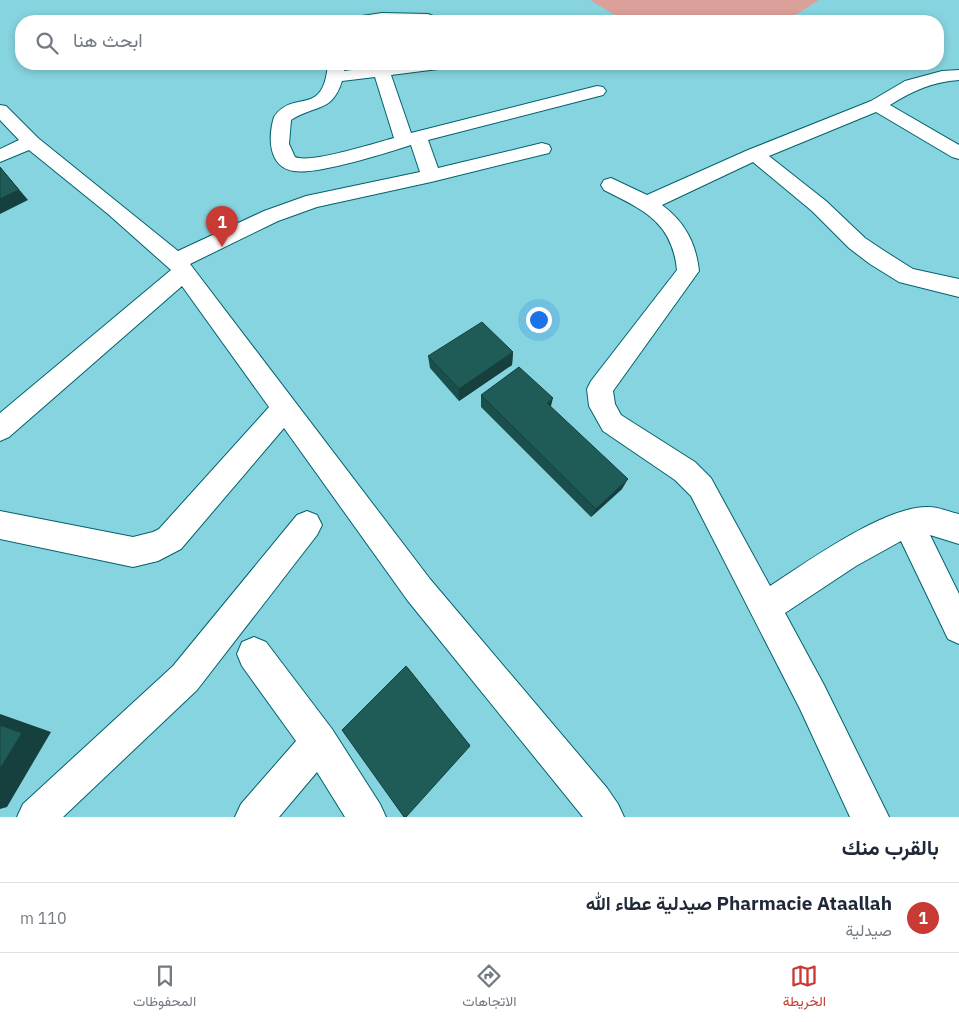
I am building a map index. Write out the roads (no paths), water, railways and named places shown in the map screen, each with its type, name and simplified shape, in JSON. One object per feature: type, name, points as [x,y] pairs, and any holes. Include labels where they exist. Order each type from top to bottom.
[{"type":"street","points":[[389,70],[335,70],[329,95],[296,108],[284,117],[280,134],[280,145],[284,156],[290,163],[296,166],[305,166],[597,91]]},
{"type":"street","points":[[381,71],[411,139],[431,176]]},
{"type":"street","points":[[648,203],[755,154],[877,105],[910,85],[942,76],[959,75]]},
{"type":"street","points":[[877,105],[959,153]]},
{"type":"street","points":[[1,108],[30,142],[115,208],[180,266],[419,590],[594,811]]},
{"type":"street","points":[[0,156],[30,142]]},
{"type":"street","points":[[0,429],[180,266],[271,216],[313,201],[431,176],[542,149]]},
{"type":"street","points":[[755,154],[819,206],[857,244],[878,258],[907,276],[959,288]]},
{"type":"street","points":[[611,185],[648,203],[674,226],[688,254],[688,271],[600,390],[602,406],[612,423],[685,471],[701,487],[812,697],[870,817]]},
{"type":"street","points":[[0,525],[132,552],[158,546],[170,539],[285,408]]},
{"type":"street","points":[[765,608],[880,535],[928,521],[959,529]]},
{"type":"street","points":[[36,817],[185,678],[307,525]]},
{"type":"street","points":[[909,525],[959,628]]},
{"type":"street","points":[[254,654],[319,742],[367,817]]},
{"type":"street","points":[[254,817],[319,742]]},
{"type":"place","name":"Pharmacie Ataallah صيدلية عطاء الله","points":[[222,247]]}]
